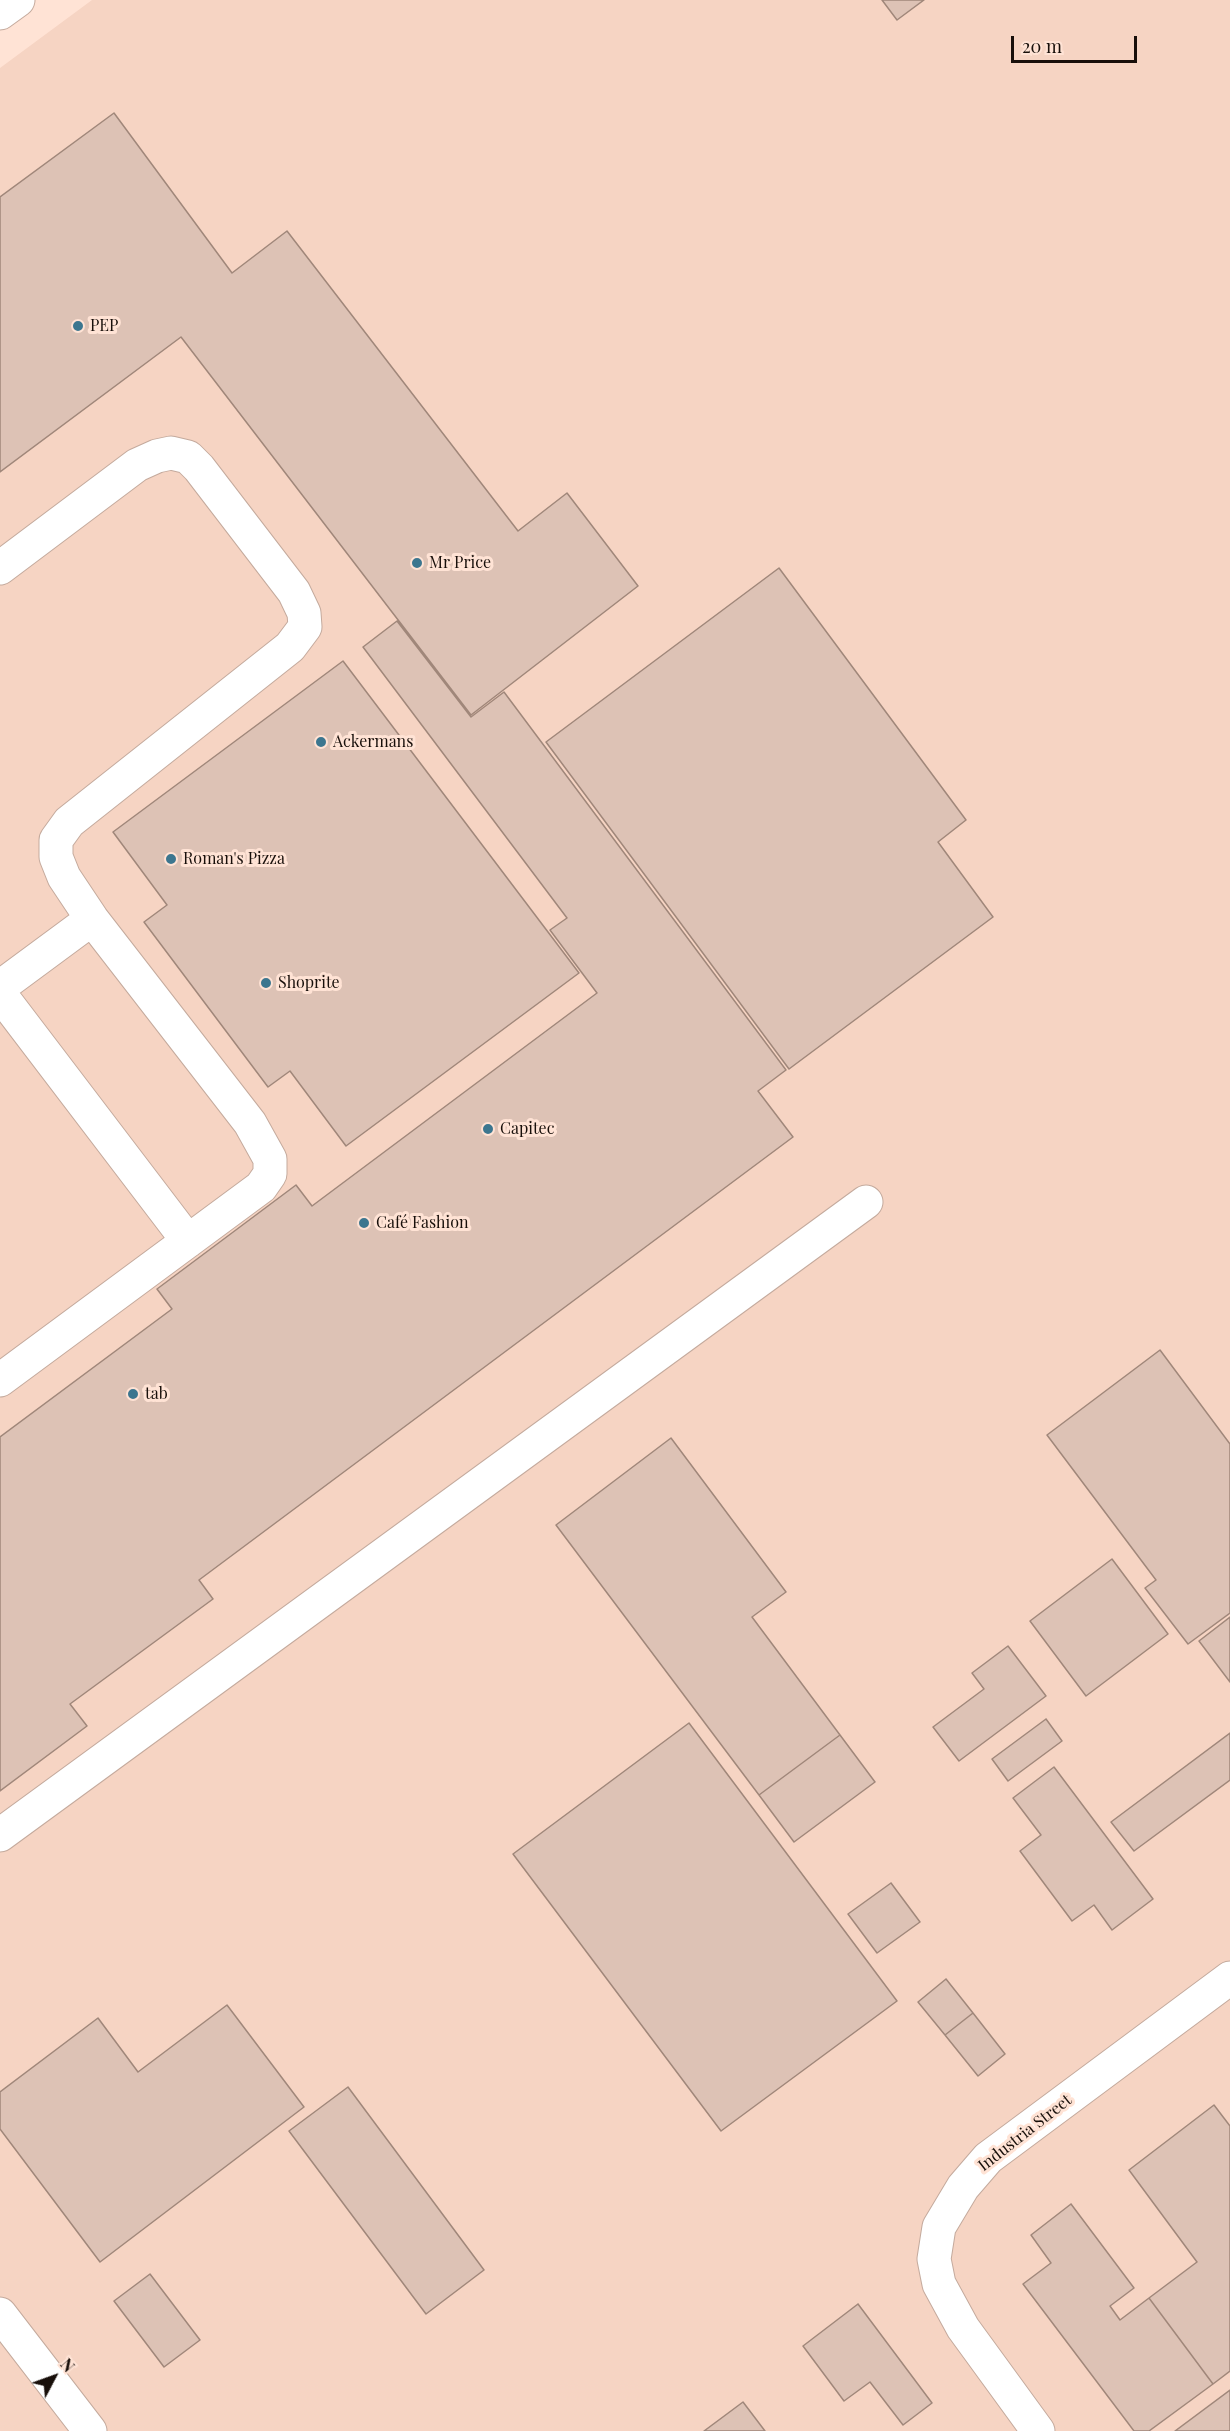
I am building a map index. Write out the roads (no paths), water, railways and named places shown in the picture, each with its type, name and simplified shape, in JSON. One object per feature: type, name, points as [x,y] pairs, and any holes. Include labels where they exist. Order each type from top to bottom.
[{"type":"street","points":[[0,13],[18,0]]},
{"type":"street","points":[[0,567],[137,465],[157,456],[171,453],[188,457],[199,468],[294,592],[304,613],[305,627],[290,647],[69,822],[56,840],[56,857],[64,877],[92,919],[250,1123],[270,1159],[270,1174],[261,1187],[0,1380]]},
{"type":"street","points":[[0,987],[92,919]]},
{"type":"street","points":[[0,994],[188,1241]]},
{"type":"street","points":[[0,1835],[866,1202]]},
{"type":"street","name":"Industria Street","points":[[1038,2431],[963,2328],[939,2284],[934,2259],[939,2227],[963,2187],[988,2158],[1230,1978]]},
{"type":"street","points":[[0,2313],[90,2431]]},
{"type":"place","name":"PEP","points":[[78,326]]},
{"type":"place","name":"Mr Price","points":[[417,563]]},
{"type":"place","name":"Ackermans","points":[[321,742]]},
{"type":"place","name":"Roman's Pizza","points":[[171,859]]},
{"type":"place","name":"Shoprite","points":[[266,983]]},
{"type":"place","name":"Capitec","points":[[488,1129]]},
{"type":"place","name":"Café Fashion","points":[[364,1223]]},
{"type":"place","name":"tab","points":[[133,1394]]}]
